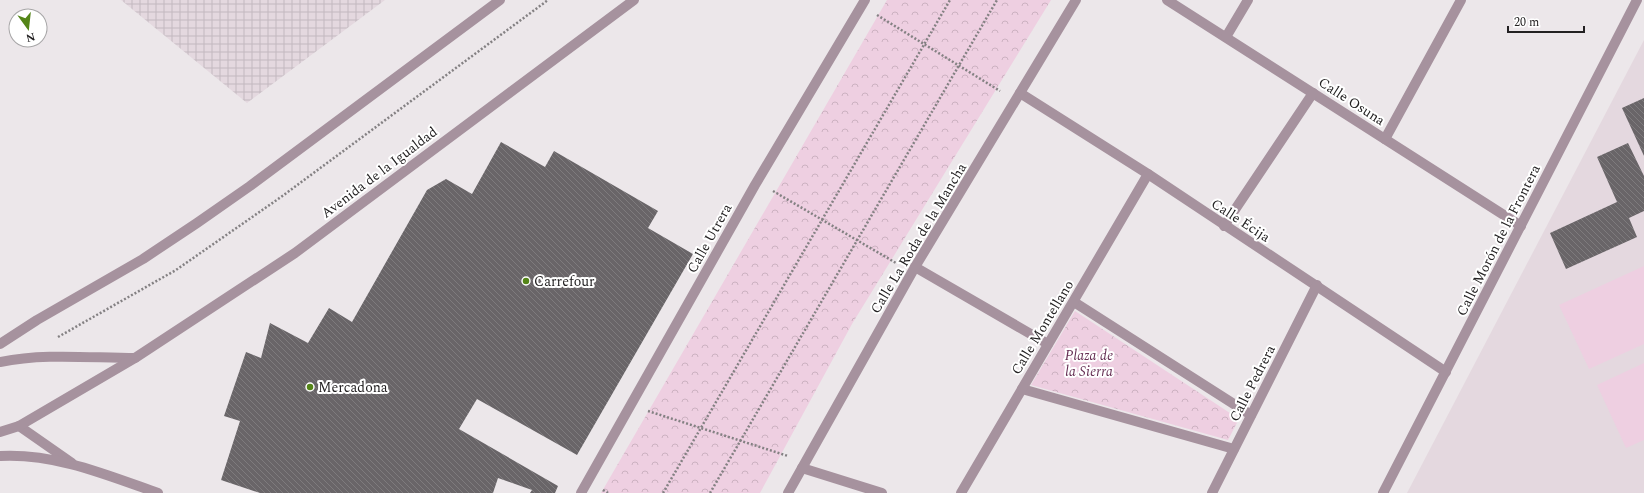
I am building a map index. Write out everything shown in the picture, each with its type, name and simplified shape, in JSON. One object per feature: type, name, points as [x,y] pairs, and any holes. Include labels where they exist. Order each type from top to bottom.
[{"type":"street","points":[[0,344],[36,320],[143,259],[197,223],[250,186],[500,0]]},
{"type":"street","name":"Avenida de la Igualdad","points":[[0,432],[19,426],[135,358],[295,253],[634,0]]},
{"type":"street","name":"Calle La Roda de la Mancha","points":[[788,493],[914,270],[1076,0]]},
{"type":"street","name":"Calle Osuna","points":[[1167,0],[1521,226]]},
{"type":"street","points":[[1226,37],[1248,0]]},
{"type":"street","name":"Calle Morón de la Frontera","points":[[1382,493],[1638,0]]},
{"type":"street","points":[[1386,139],[1456,2]]},
{"type":"street","name":"Calle Utrera","points":[[581,493],[632,406],[757,182],[864,3]]},
{"type":"street","points":[[1224,226],[1313,93]]},
{"type":"street","name":"Calle Écija","points":[[1018,97],[1148,174],[1224,226],[1317,285],[1446,372]]},
{"type":"street","name":"Calle Montellano","points":[[961,493],[1148,174]]},
{"type":"street","points":[[914,270],[1048,344]]},
{"type":"street","name":"Calle Pedrera","points":[[1212,493],[1317,285]]},
{"type":"street","points":[[1074,302],[1251,415]]},
{"type":"street","points":[[0,336],[36,320]]},
{"type":"street","points":[[0,362],[24,358],[44,357],[135,358]]},
{"type":"street","points":[[1022,389],[1234,449]]},
{"type":"street","points":[[19,426],[73,464]]},
{"type":"street","points":[[0,456],[17,455],[73,464],[158,493]]},
{"type":"street","points":[[804,465],[882,493]]},
{"type":"path","points":[[55,339],[176,270],[281,197],[548,0]]},
{"type":"path","points":[[663,493],[950,0]]},
{"type":"path","points":[[710,493],[997,0]]},
{"type":"path","points":[[864,3],[959,65],[1018,97]]},
{"type":"path","points":[[757,182],[857,241],[914,270]]},
{"type":"path","points":[[632,406],[740,441],[804,465]]},
{"type":"shaded area","points":[[121,0],[385,0],[247,103]]},
{"type":"shaded area","points":[[1644,40],[1644,493],[1407,493]]},
{"type":"green space","points":[[887,0],[1051,0],[852,324],[760,493],[601,493]]},
{"type":"green space","points":[[1644,266],[1644,344],[1589,369],[1559,305]]},
{"type":"green space","name":"Plaza de la Sierra","points":[[1075,311],[1239,419],[1228,440],[1031,385]]},
{"type":"green space","points":[[1644,363],[1644,440],[1626,448],[1597,385]]},
{"type":"building","points":[[1644,98],[1644,156],[1622,108]]},
{"type":"building","name":"Carrefour","points":[[501,142],[545,167],[554,151],[658,211],[648,228],[693,254],[577,455],[477,399],[459,429],[558,486],[555,493],[530,493],[532,490],[498,478],[493,493],[260,493],[221,480],[240,421],[224,416],[246,352],[261,358],[270,323],[308,343],[329,308],[352,322],[427,190],[446,179],[472,194]]},
{"type":"building","points":[[1628,143],[1644,176],[1644,211],[1629,218],[1637,237],[1566,269],[1550,233],[1617,202],[1597,157]]},
{"type":"place","name":"Carrefour","points":[[526,281]]},
{"type":"place","name":"Mercadona","points":[[310,387]]}]
